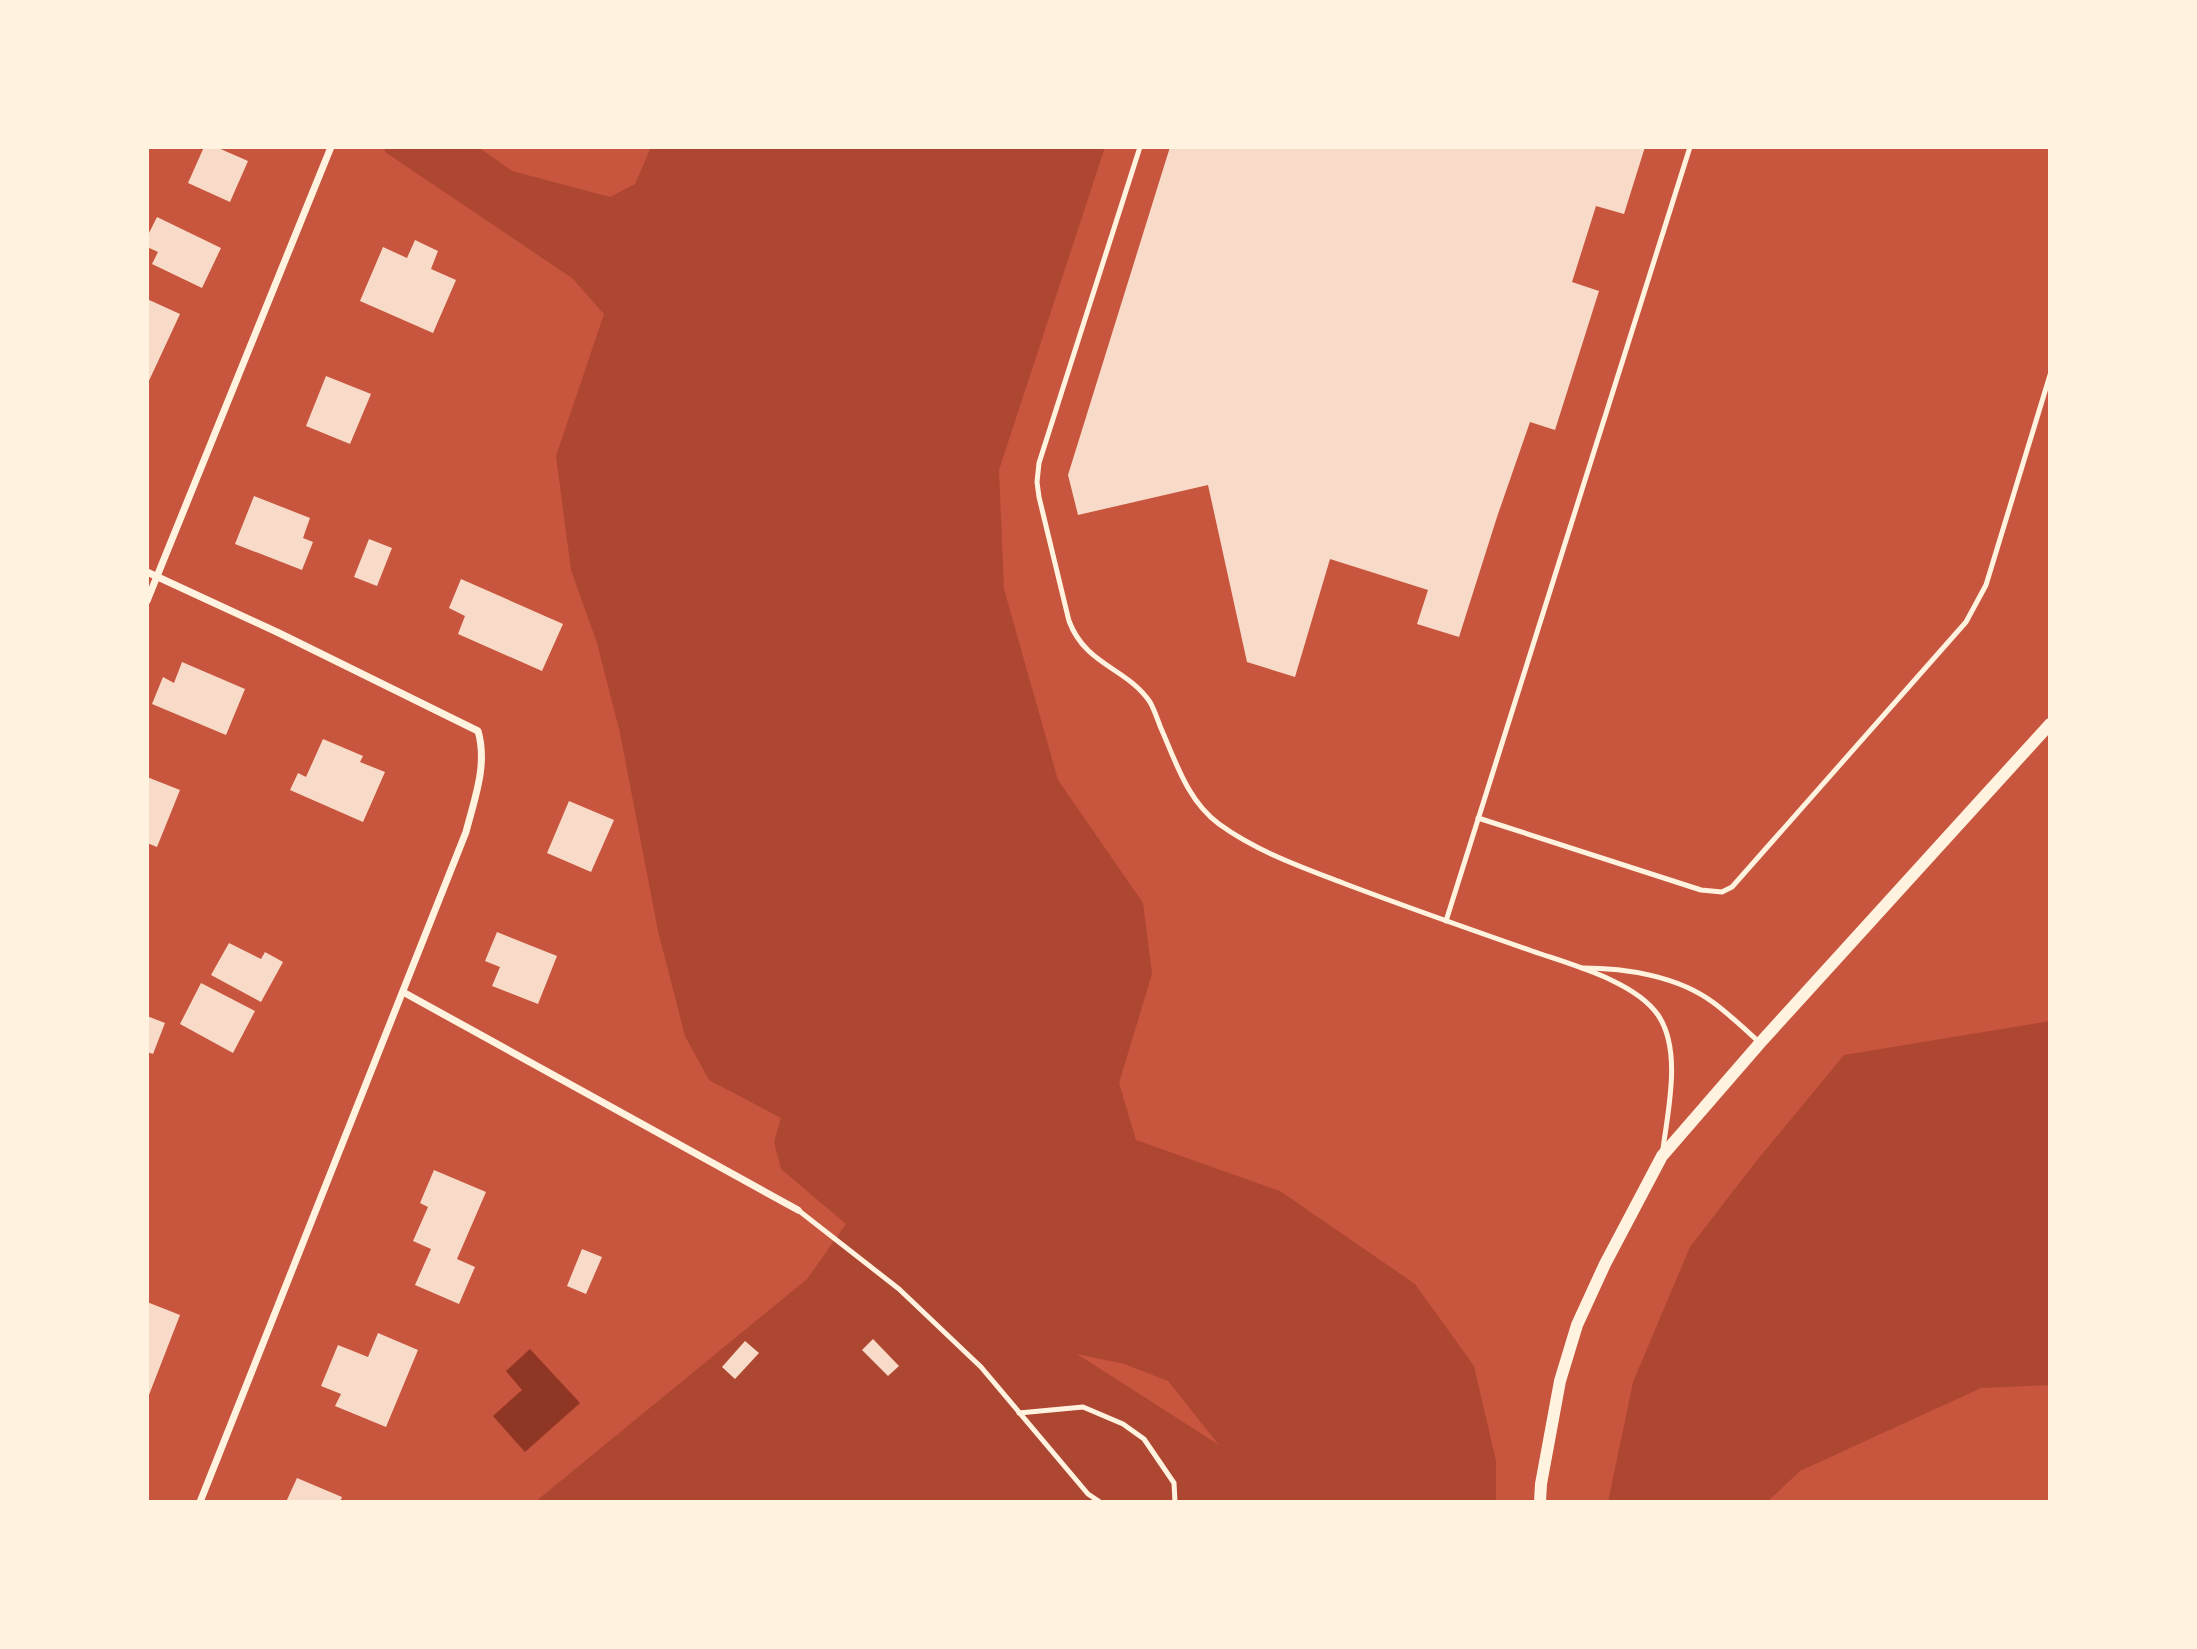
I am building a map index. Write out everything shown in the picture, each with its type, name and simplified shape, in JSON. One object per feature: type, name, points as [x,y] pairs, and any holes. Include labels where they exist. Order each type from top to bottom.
[{"type":"street","points":[[147,601],[331,147]]},
{"type":"street","points":[[147,572],[279,633],[478,731],[482,744],[480,776],[466,832],[200,1502]]},
{"type":"street","points":[[1541,1502],[1541,1484],[1560,1381],[1577,1325],[1605,1264],[1662,1156],[1760,1042],[2050,724]]},
{"type":"street","points":[[403,992],[798,1210]]},
{"type":"lane","points":[[1140,147],[1039,463],[1039,497],[1069,621],[1076,639],[1090,654],[1137,687],[1150,703],[1186,786],[1198,806],[1220,825],[1285,861],[1579,968],[1619,985],[1646,1002],[1658,1015],[1664,1028],[1672,1071],[1662,1156]]},
{"type":"lane","points":[[1446,921],[1690,147]]},
{"type":"lane","points":[[1478,818],[1701,890],[1722,892],[1732,887],[1966,622],[1986,585],[2050,375]]},
{"type":"lane","points":[[1579,968],[1610,968],[1684,986],[1712,1001],[1760,1042]]},
{"type":"lane","points":[[798,1210],[899,1289],[981,1367],[1088,1494],[1100,1502]]},
{"type":"lane","points":[[1019,1413],[1083,1407],[1123,1424],[1144,1439],[1174,1483],[1175,1502]]},
{"type":"shaded area","points":[[385,147],[478,147],[512,171],[610,197],[635,184],[651,147],[1105,147],[999,470],[1004,589],[1058,780],[1143,903],[1152,974],[1119,1083],[1136,1140],[1280,1191],[1415,1284],[1474,1366],[1496,1461],[1496,1502],[535,1502],[807,1279],[846,1224],[781,1169],[774,1142],[781,1118],[709,1080],[685,1036],[658,931],[620,733],[597,643],[571,570],[556,456],[604,314],[572,278],[385,152]],"holes":[[[1077,1354],[1124,1364],[1168,1381],[1219,1445]]]},
{"type":"shaded area","points":[[2050,1021],[2050,1385],[1981,1388],[1800,1471],[1767,1502],[1608,1502],[1633,1382],[1690,1247],[1844,1055]]},
{"type":"shaded area","points":[[530,1349],[580,1403],[525,1452],[493,1416],[522,1390],[506,1371]]},
{"type":"building","points":[[204,147],[216,147],[248,161],[230,202],[188,183]]},
{"type":"building","points":[[1170,147],[1645,147],[1624,214],[1596,206],[1572,282],[1599,291],[1555,430],[1530,422],[1459,637],[1417,624],[1428,590],[1330,559],[1295,677],[1247,662],[1208,485],[1078,515],[1068,475]]},
{"type":"building","points":[[157,217],[221,248],[202,288],[152,264],[158,252],[147,247],[147,237]]},
{"type":"building","points":[[415,240],[438,251],[431,269],[456,280],[433,333],[360,301],[383,247],[407,258]]},
{"type":"building","points":[[147,299],[180,314],[147,385]]},
{"type":"building","points":[[326,376],[371,394],[350,444],[306,426]]},
{"type":"building","points":[[254,496],[310,518],[303,538],[313,542],[302,570],[235,544]]},
{"type":"building","points":[[369,539],[392,548],[377,586],[354,577]]},
{"type":"building","points":[[461,579],[563,624],[542,671],[458,634],[465,616],[449,608]]},
{"type":"building","points":[[182,662],[245,689],[226,735],[152,704],[163,677],[174,683]]},
{"type":"building","points":[[323,739],[363,756],[360,762],[385,772],[363,822],[290,790],[298,773],[306,777]]},
{"type":"building","points":[[147,777],[180,790],[157,847],[147,843]]},
{"type":"building","points":[[569,801],[614,820],[591,872],[547,853]]},
{"type":"building","points":[[497,932],[557,956],[538,1004],[492,986],[500,967],[485,961]]},
{"type":"building","points":[[229,943],[261,959],[265,952],[283,962],[261,1002],[211,975]]},
{"type":"building","points":[[201,983],[255,1011],[233,1053],[180,1024]]},
{"type":"building","points":[[147,1016],[165,1023],[153,1054],[147,1052]]},
{"type":"building","points":[[434,1170],[486,1192],[457,1259],[475,1267],[459,1304],[415,1285],[431,1249],[413,1241],[428,1207],[420,1203]]},
{"type":"building","points":[[582,1249],[602,1257],[586,1294],[567,1286]]},
{"type":"building","points":[[147,1302],[180,1315],[147,1400]]},
{"type":"building","points":[[378,1333],[418,1350],[386,1427],[335,1406],[341,1394],[321,1386],[338,1345],[368,1357]]},
{"type":"building","points":[[873,1339],[899,1366],[888,1376],[862,1350]]},
{"type":"building","points":[[745,1341],[759,1353],[735,1379],[722,1367]]},
{"type":"building","points":[[297,1478],[342,1497],[340,1502],[286,1502]]}]
